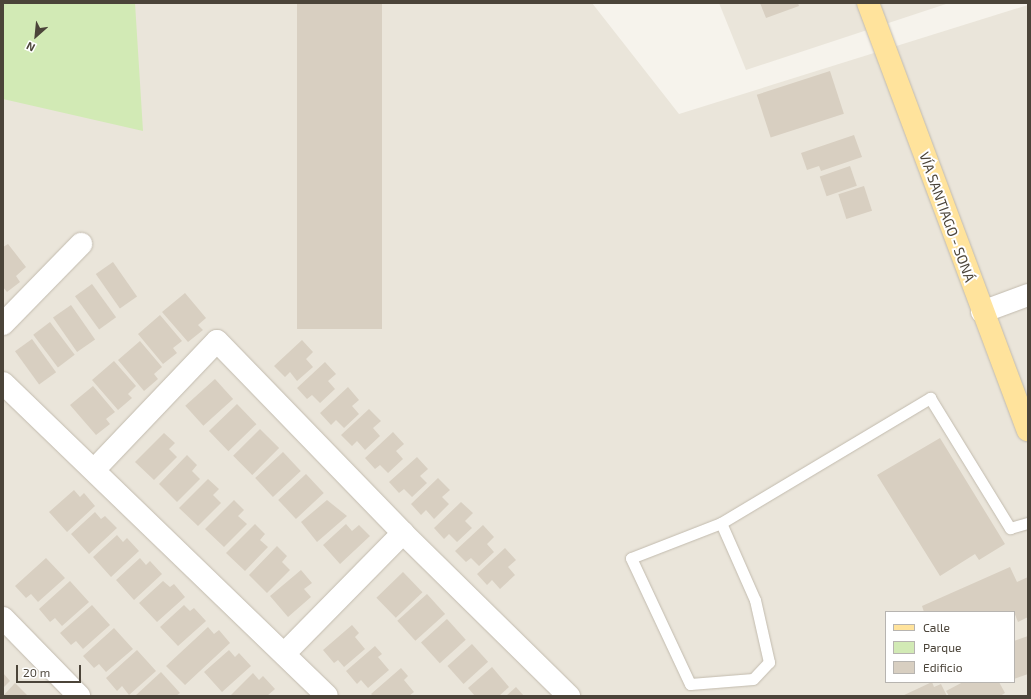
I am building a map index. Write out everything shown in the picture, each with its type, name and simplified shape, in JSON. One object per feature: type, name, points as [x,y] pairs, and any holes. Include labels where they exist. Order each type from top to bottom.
[{"type":"main road","name":"VÍA SANTIAGO - SONÁ","points":[[868,3],[982,312],[1028,430]]},
{"type":"street","points":[[3,324],[81,244]]},
{"type":"street","points":[[982,312],[1028,295]]},
{"type":"street","points":[[94,470],[217,341],[403,533],[569,696]]},
{"type":"street","points":[[3,383],[327,696]]},
{"type":"street","points":[[284,654],[403,533]]},
{"type":"street","points":[[3,618],[79,696]]},
{"type":"lane","points":[[721,522],[755,600],[769,662],[754,679],[690,684],[631,558],[721,522],[930,398],[1010,528],[1028,522]]},
{"type":"shaded area","points":[[3,3],[592,3],[679,114],[1028,5],[1028,696],[3,696]]},
{"type":"shaded area","points":[[719,3],[949,3],[746,70]]},
{"type":"green space","points":[[3,3],[135,3],[143,131],[3,99]]},
{"type":"building","points":[[297,3],[382,3],[382,329],[297,329]]},
{"type":"building","points":[[760,3],[798,3],[799,6],[766,18]]},
{"type":"building","points":[[830,71],[844,114],[771,138],[757,95]]},
{"type":"building","points":[[854,135],[862,157],[821,171],[819,166],[807,170],[801,153]]},
{"type":"building","points":[[850,166],[857,186],[827,196],[820,176]]},
{"type":"building","points":[[864,186],[872,211],[846,219],[838,194]]},
{"type":"building","points":[[8,244],[26,267],[16,276],[20,282],[7,292],[3,287],[3,247]]},
{"type":"building","points":[[113,262],[137,296],[120,308],[96,274]]},
{"type":"building","points":[[92,284],[116,317],[99,330],[75,296]]},
{"type":"building","points":[[185,293],[206,318],[198,325],[203,330],[188,342],[162,312]]},
{"type":"building","points":[[71,305],[95,339],[77,352],[53,318]]},
{"type":"building","points":[[160,315],[182,341],[173,348],[177,353],[163,364],[138,334]]},
{"type":"building","points":[[50,322],[75,355],[58,367],[33,335]]},
{"type":"building","points":[[32,339],[56,372],[39,385],[15,351]]},
{"type":"building","points":[[302,340],[313,352],[306,359],[313,367],[297,381],[290,372],[285,377],[274,366]]},
{"type":"building","points":[[140,341],[162,367],[154,374],[158,379],[144,391],[118,360]]},
{"type":"building","points":[[114,361],[136,386],[128,394],[132,398],[118,410],[92,380]]},
{"type":"building","points":[[325,362],[336,374],[328,381],[335,389],[320,403],[312,395],[307,399],[297,388]]},
{"type":"building","points":[[215,379],[233,399],[203,426],[185,406]]},
{"type":"building","points":[[93,386],[115,412],[106,419],[110,424],[96,435],[70,405]]},
{"type":"building","points":[[348,387],[359,400],[352,406],[359,414],[344,428],[336,420],[331,425],[320,413]]},
{"type":"building","points":[[237,404],[256,424],[228,451],[209,431]]},
{"type":"building","points":[[369,409],[381,421],[373,428],[380,436],[365,450],[357,441],[352,446],[341,435]]},
{"type":"building","points":[[260,429],[279,448],[252,475],[233,456]]},
{"type":"building","points":[[393,432],[404,444],[396,451],[403,459],[388,473],[380,465],[375,469],[365,458]]},
{"type":"building","points":[[164,433],[175,443],[169,449],[177,457],[154,480],[135,462]]},
{"type":"building","points":[[940,438],[1005,544],[979,560],[975,554],[940,576],[877,475]]},
{"type":"building","points":[[283,452],[301,471],[273,497],[255,478]]},
{"type":"building","points":[[187,455],[197,465],[192,471],[200,479],[177,502],[159,484]]},
{"type":"building","points":[[417,457],[428,469],[420,476],[427,483],[412,497],[404,489],[399,493],[389,482]]},
{"type":"building","points":[[306,474],[324,493],[296,519],[278,500]]},
{"type":"building","points":[[438,478],[450,490],[442,497],[449,504],[434,519],[426,510],[421,515],[411,504]]},
{"type":"building","points":[[208,479],[219,489],[213,495],[221,503],[198,526],[179,508]]},
{"type":"building","points":[[74,490],[80,497],[84,493],[95,506],[67,532],[49,512]]},
{"type":"building","points":[[234,500],[244,510],[238,516],[247,524],[224,547],[205,529]]},
{"type":"building","points":[[327,500],[347,516],[317,542],[301,522]]},
{"type":"building","points":[[461,502],[473,513],[465,521],[472,528],[457,542],[449,534],[444,539],[434,528]]},
{"type":"building","points":[[95,512],[101,519],[105,516],[117,528],[89,554],[71,534]]},
{"type":"building","points":[[255,524],[265,534],[260,540],[268,547],[245,571],[226,553]]},
{"type":"building","points":[[346,524],[352,531],[359,525],[370,536],[340,564],[323,545]]},
{"type":"building","points":[[483,525],[494,537],[487,544],[494,552],[479,566],[471,558],[466,562],[455,551]]},
{"type":"building","points":[[117,535],[123,542],[127,538],[139,551],[111,577],[93,557]]},
{"type":"building","points":[[277,546],[287,556],[282,562],[290,570],[267,593],[249,575]]},
{"type":"building","points":[[505,548],[516,560],[508,567],[515,575],[500,589],[492,580],[487,585],[477,574]]},
{"type":"building","points":[[46,558],[65,578],[38,602],[31,594],[26,598],[15,586]]},
{"type":"building","points":[[140,558],[146,565],[150,561],[162,574],[134,600],[116,580]]},
{"type":"building","points":[[1010,567],[1017,582],[1028,577],[1028,617],[1018,622],[1015,611],[924,611],[922,606]]},
{"type":"building","points":[[301,570],[312,583],[304,589],[311,597],[288,617],[270,596]]},
{"type":"building","points":[[403,572],[422,592],[396,618],[376,598]]},
{"type":"building","points":[[70,581],[89,602],[62,626],[55,618],[50,622],[39,609]]},
{"type":"building","points":[[163,581],[170,587],[174,584],[185,597],[157,622],[139,603]]},
{"type":"building","points":[[427,594],[445,614],[415,641],[397,621]]},
{"type":"building","points":[[92,605],[110,625],[83,649],[76,641],[71,645],[60,633]]},
{"type":"building","points":[[184,605],[190,611],[194,608],[206,621],[178,646],[160,627]]},
{"type":"building","points":[[447,619],[466,640],[440,663],[421,642]]},
{"type":"building","points":[[352,625],[359,633],[355,637],[365,649],[344,667],[338,660],[334,663],[323,650]]},
{"type":"building","points":[[208,627],[214,634],[219,630],[230,643],[185,685],[166,666]]},
{"type":"building","points":[[114,628],[133,649],[106,672],[99,664],[94,668],[83,656]]},
{"type":"building","points":[[1028,636],[1028,674],[1015,679],[1015,641]]},
{"type":"building","points":[[472,644],[488,662],[464,684],[447,666]]},
{"type":"building","points":[[375,646],[382,654],[378,657],[389,670],[368,688],[361,680],[357,684],[346,671]]},
{"type":"building","points":[[137,650],[156,671],[129,695],[122,686],[117,691],[106,678]]},
{"type":"building","points":[[229,650],[235,657],[239,653],[251,666],[222,692],[204,672]]},
{"type":"building","points":[[492,667],[509,687],[499,696],[475,696],[468,688]]},
{"type":"building","points":[[401,668],[408,676],[404,680],[414,692],[409,696],[373,696],[371,694]]},
{"type":"building","points":[[161,672],[180,693],[176,696],[135,696]]},
{"type":"building","points":[[3,673],[10,681],[3,688]]},
{"type":"building","points":[[253,673],[259,680],[263,676],[275,689],[267,696],[230,696]]},
{"type":"building","points":[[15,683],[28,696],[3,696]]},
{"type":"building","points":[[932,683],[934,687],[941,684],[947,696],[902,696]]},
{"type":"building","points":[[961,683],[1000,683],[1005,693],[1000,696],[949,696],[946,691]]},
{"type":"building","points":[[516,687],[524,696],[506,696]]}]
